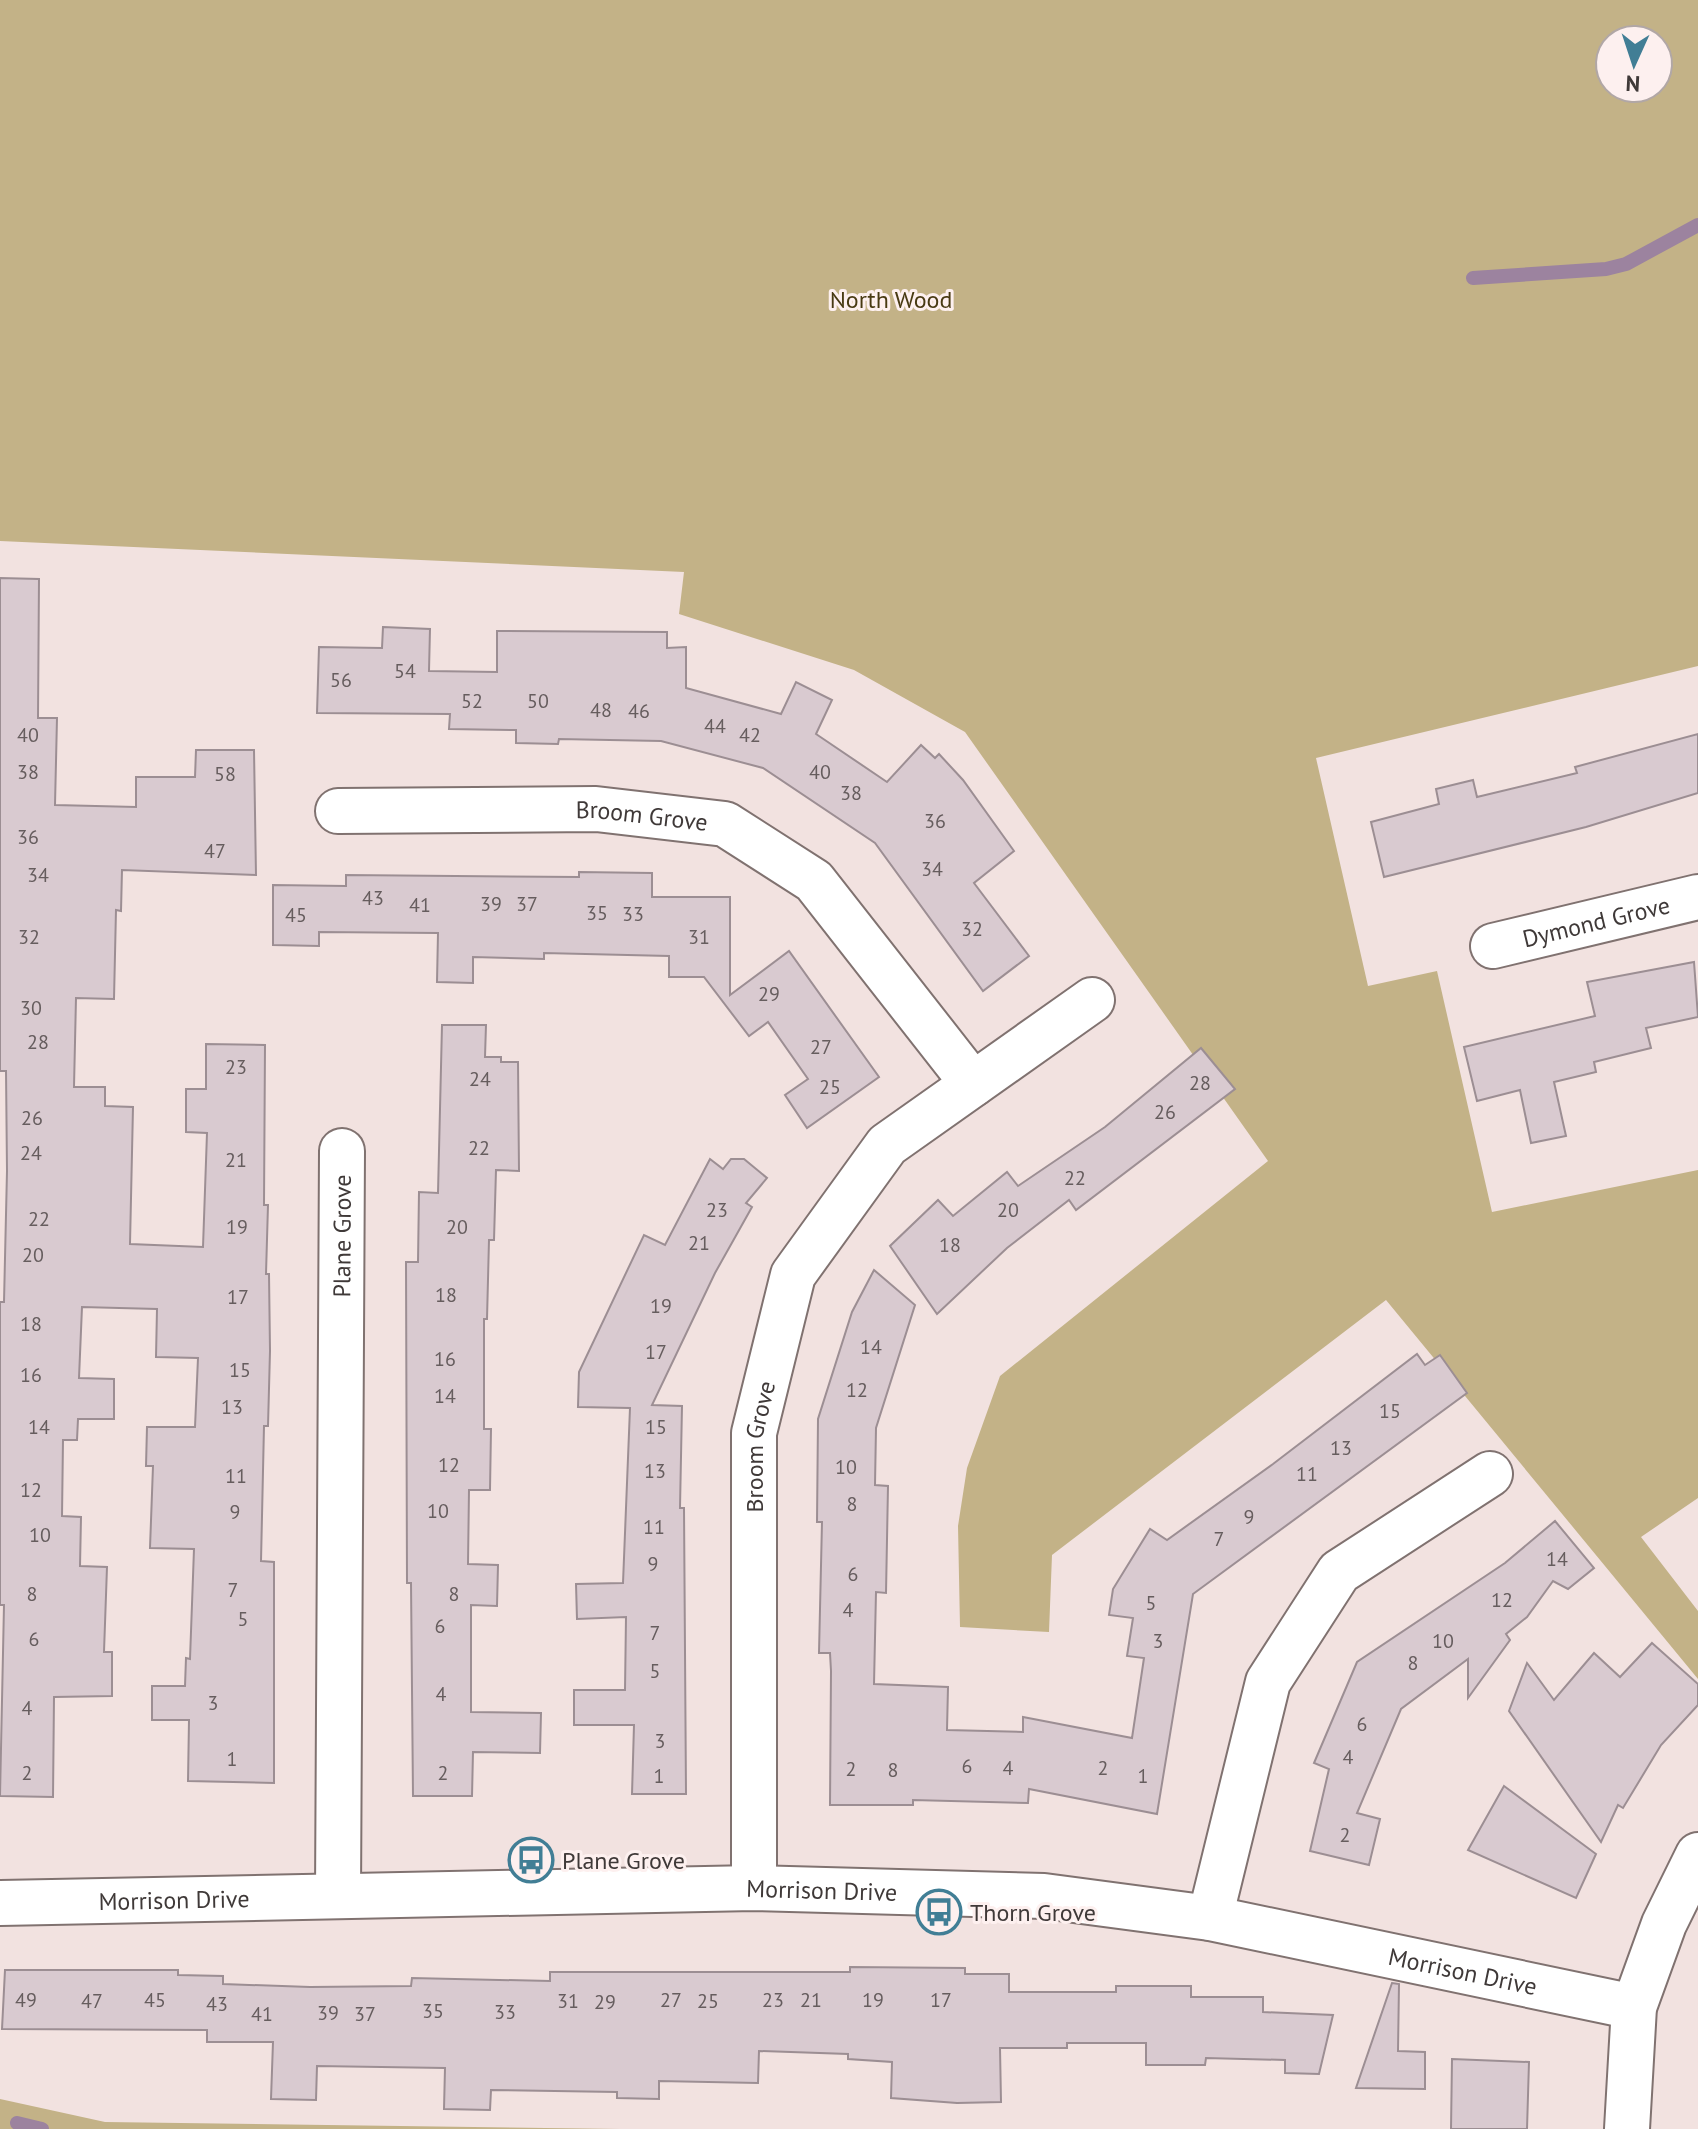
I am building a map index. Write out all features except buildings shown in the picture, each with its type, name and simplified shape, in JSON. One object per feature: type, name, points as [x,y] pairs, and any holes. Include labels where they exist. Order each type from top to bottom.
[{"type":"street","name":"Broom Grove","points":[[338,811],[596,809],[725,824],[814,881],[973,1084]]},
{"type":"street","name":"Dymond Grove","points":[[1493,946],[1698,897]]},
{"type":"street","name":"Broom Grove","points":[[754,1888],[754,1433],[793,1275],[887,1145],[1092,1000]]},
{"type":"street","name":"Plane Grove","points":[[338,1896],[342,1151]]},
{"type":"street","points":[[1210,1918],[1268,1682],[1339,1572],[1490,1474]]},
{"type":"street","points":[[1627,2129],[1634,2007],[1664,1924],[1698,1855]]},
{"type":"street","name":"Morrison Drive","points":[[0,1903],[754,1888],[1044,1896],[1210,1918],[1634,2007]]},
{"type":"green space","name":"North Wood","points":[[0,0],[1698,0],[1698,666],[1316,758],[1368,986],[1437,971],[1492,1212],[1698,1170],[1698,1498],[1641,1537],[1698,1611],[1698,1679],[1386,1300],[1052,1555],[1049,1632],[960,1627],[958,1526],[967,1468],[1000,1376],[1268,1161],[965,732],[854,670],[679,614],[684,572],[0,541]]},
{"type":"green space","points":[[0,2099],[105,2122],[620,2129],[0,2129]]},
{"type":"waterway","points":[[1473,278],[1606,269],[1626,264],[1698,225]]},
{"type":"waterway","points":[[17,2123],[42,2129]]},
{"type":"place","name":"Plane Grove","points":[[531,1860]]},
{"type":"place","name":"Thorn Grove","points":[[939,1912]]}]
